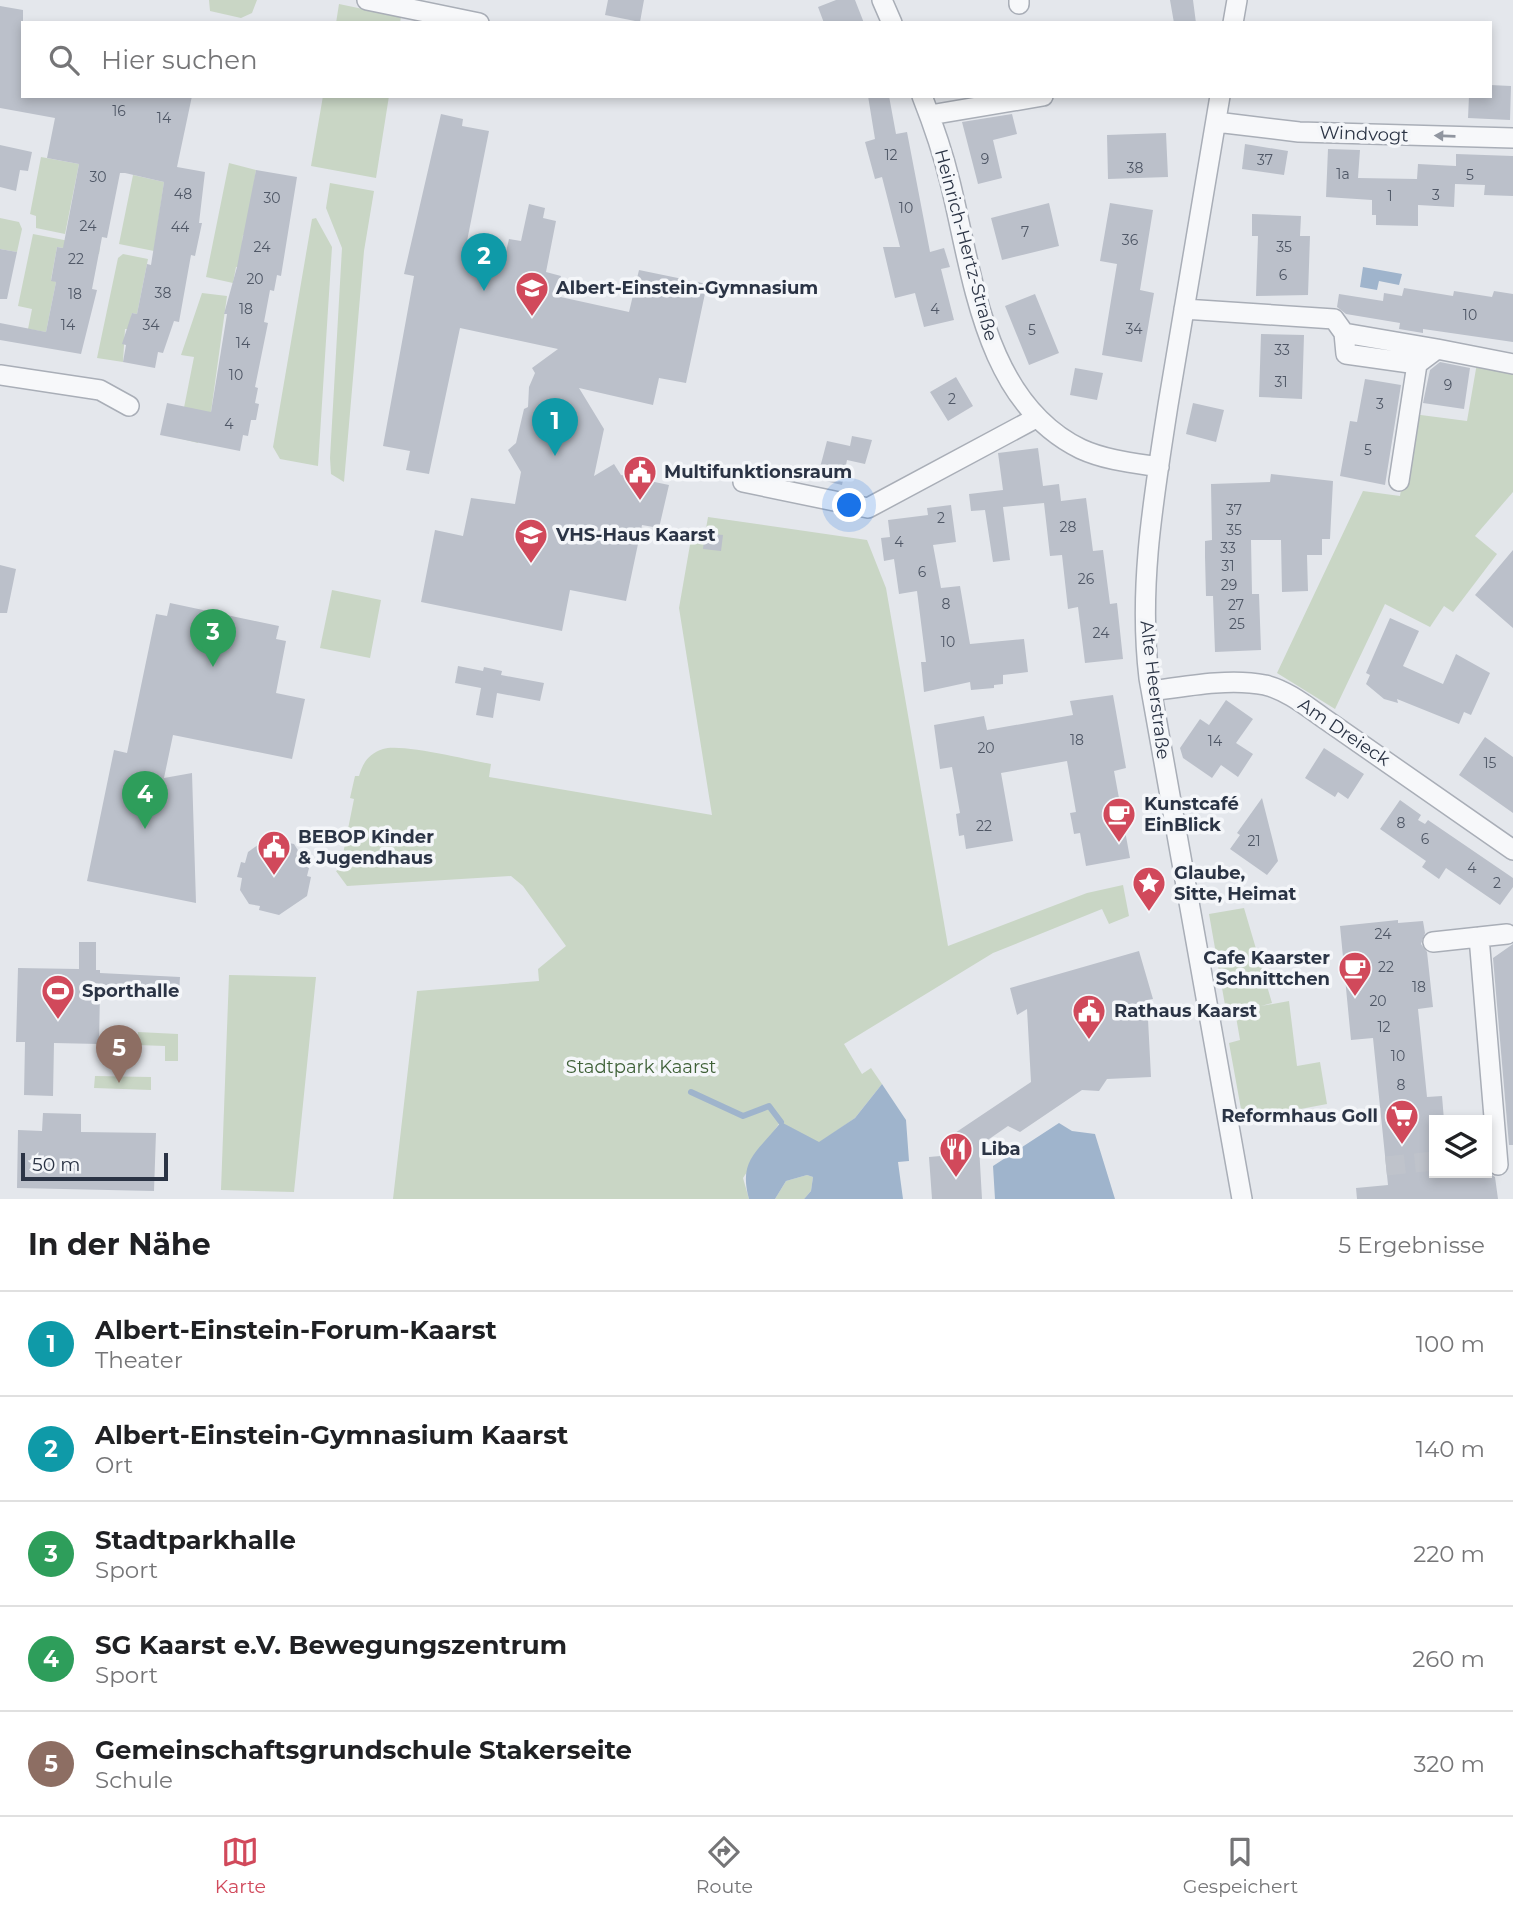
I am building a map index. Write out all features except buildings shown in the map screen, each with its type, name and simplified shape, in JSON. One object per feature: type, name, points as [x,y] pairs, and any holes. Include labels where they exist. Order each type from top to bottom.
[{"type":"street","points":[[367,0],[469,21]]},
{"type":"street","points":[[882,0],[891,21]]},
{"type":"street","points":[[1233,21],[1237,0]]},
{"type":"street","name":"Heinrich-Hertz-Straße","points":[[923,98],[949,178],[988,332],[1005,371],[1036,418],[1082,449],[1100,456],[1159,467]]},
{"type":"street","points":[[929,115],[1031,98]]},
{"type":"street","name":"Alte Heerstraße","points":[[1220,98],[1159,467],[1145,582],[1144,620],[1152,691],[1242,1199]]},
{"type":"street","name":"Windvogt","points":[[1216,122],[1299,132],[1513,138]]},
{"type":"street","points":[[1184,309],[1334,319],[1344,333],[1346,354],[1417,364]]},
{"type":"street","points":[[1344,333],[1513,365]]},
{"type":"street","points":[[1399,481],[1417,364],[1437,349]]},
{"type":"street","points":[[0,375],[100,390],[129,406]]},
{"type":"street","points":[[743,482],[867,508],[1036,418]]},
{"type":"street","name":"Am Dreieck","points":[[1152,691],[1241,683],[1267,686],[1279,691],[1322,717],[1513,850]]},
{"type":"street","points":[[1433,942],[1507,934]]},
{"type":"street","points":[[1479,937],[1494,1159]]},
{"type":"green space","points":[[209,0],[257,0],[252,13],[241,18],[210,11]]},
{"type":"green space","points":[[339,4],[401,17],[400,21],[336,21]]},
{"type":"green space","points":[[323,98],[389,98],[376,178],[311,166]]},
{"type":"green space","points":[[41,157],[79,164],[65,234],[36,228],[36,216],[30,214]]},
{"type":"green space","points":[[229,163],[256,170],[246,235],[243,235],[240,267],[236,267],[233,283],[206,277]]},
{"type":"green space","points":[[133,175],[164,182],[154,251],[119,244]]},
{"type":"green space","points":[[330,183],[374,191],[364,251],[344,482],[331,474],[330,458],[342,248],[326,208]]},
{"type":"green space","points":[[0,218],[19,222],[22,229],[17,252],[0,249]]},
{"type":"green space","points":[[316,218],[332,247],[318,466],[280,459],[273,447],[312,219]]},
{"type":"green space","points":[[33,234],[100,247],[99,254],[57,247],[51,280],[56,282],[46,332],[28,329],[32,309],[18,306]]},
{"type":"green space","points":[[123,254],[148,259],[137,314],[132,313],[129,329],[125,329],[123,362],[97,358],[118,258]]},
{"type":"green space","points":[[202,293],[227,296],[211,412],[201,427],[198,443],[178,438],[194,357],[181,355]]},
{"type":"green space","points":[[1477,363],[1513,369],[1513,492],[1475,536],[1497,554],[1453,612],[1444,606],[1430,627],[1385,604],[1335,709],[1277,673],[1363,491],[1400,496],[1413,414],[1467,421]]},
{"type":"green space","name":"Stadtpark Kaarst","points":[[708,517],[867,540],[886,588],[948,946],[1087,893],[1123,885],[1129,916],[1109,924],[1102,909],[993,953],[844,1044],[862,1074],[871,1068],[882,1084],[855,1118],[819,1143],[780,1122],[743,1178],[749,1199],[393,1199],[417,991],[539,981],[538,969],[566,946],[523,886],[511,876],[347,886],[336,871],[340,869],[354,799],[350,798],[355,776],[359,776],[364,763],[373,754],[383,749],[404,748],[491,764],[489,777],[712,815],[679,608],[691,539],[704,540]]},
{"type":"green space","points":[[332,590],[381,600],[370,658],[320,648]]},
{"type":"green space","points":[[1244,908],[1272,1003],[1261,1006],[1289,1001],[1297,1066],[1320,1062],[1327,1104],[1243,1120],[1229,1043],[1240,1040],[1235,1011],[1225,1005],[1209,914]]},
{"type":"green space","points":[[229,975],[316,977],[294,1192],[221,1190]]},
{"type":"green space","points":[[138,1032],[178,1034],[178,1061],[165,1061],[165,1046],[137,1045]]},
{"type":"green space","points":[[95,1076],[151,1077],[151,1090],[94,1088]]},
{"type":"green space","points":[[807,1175],[813,1177],[811,1191],[804,1199],[775,1199],[786,1181]]},
{"type":"water","points":[[1363,267],[1402,274],[1399,285],[1379,281],[1377,290],[1360,287]]},
{"type":"water","points":[[882,1084],[906,1120],[909,1161],[898,1162],[903,1199],[804,1199],[811,1191],[813,1177],[807,1175],[786,1181],[775,1199],[749,1199],[746,1185],[748,1165],[781,1122],[819,1142],[855,1118]]},
{"type":"water","points":[[1059,1123],[1072,1131],[1095,1134],[1115,1199],[995,1199],[993,1166]]},
{"type":"waterway","points":[[691,1092],[743,1116],[769,1106],[781,1122]]},
{"type":"tunnel","points":[[1386,1166],[1429,1162]]},
{"type":"place","name":"Albert-Einstein-Gymnasium Kaarst","points":[[484,291]]},
{"type":"place","name":"Albert-Einstein-Gymnasium","points":[[532,318]]},
{"type":"place","name":"Albert-Einstein-Forum-Kaarst","points":[[555,456]]},
{"type":"place","name":"Multifunktionsraum","points":[[640,502]]},
{"type":"place","name":"VHS-Haus Kaarst","points":[[531,565]]},
{"type":"place","name":"Stadtparkhalle","points":[[213,667]]},
{"type":"place","name":"SG Kaarst e.V. Bewegungszentrum","points":[[145,829]]},
{"type":"place","name":"Kunstcafé EinBlick","points":[[1119,844]]},
{"type":"place","name":"BEBOP Kinder & Jugendhaus","points":[[274,877]]},
{"type":"place","name":"Glaube, Sitte, Heimat","points":[[1149,913]]},
{"type":"place","name":"Cafe Kaarster Schnittchen","points":[[1355,998]]},
{"type":"place","name":"Sporthalle","points":[[58,1021]]},
{"type":"place","name":"Rathaus Kaarst","points":[[1089,1041]]},
{"type":"place","name":"Gemeinschaftsgrundschule Stakerseite","points":[[119,1083]]},
{"type":"place","name":"Reformhaus Goll","points":[[1402,1146]]},
{"type":"place","name":"Liba","points":[[956,1179]]}]
